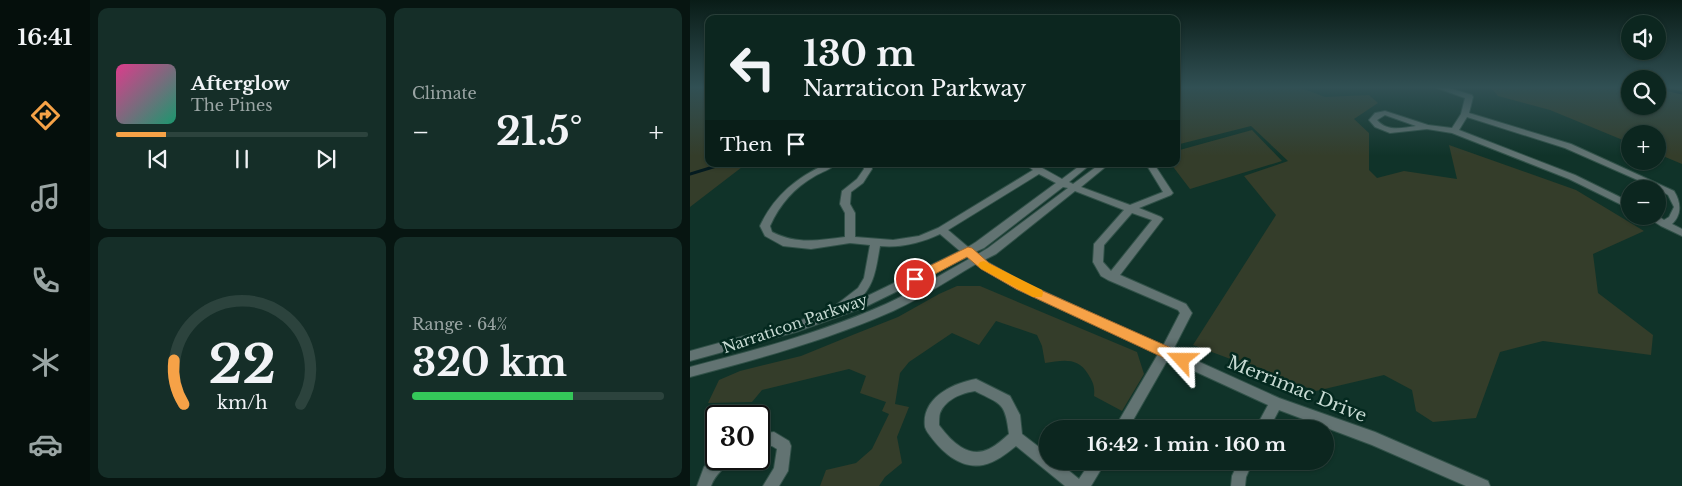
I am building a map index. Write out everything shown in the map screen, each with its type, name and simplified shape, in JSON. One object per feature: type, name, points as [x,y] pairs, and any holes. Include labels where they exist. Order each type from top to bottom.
[{"type":"street","points":[[1454,132],[1466,111]]},
{"type":"street","points":[[1427,127],[1413,127],[1394,131],[1383,129],[1376,125],[1373,120],[1378,115],[1385,113],[1427,127],[1454,132],[1572,177],[1621,202]]},
{"type":"street","points":[[1465,114],[1568,146],[1643,180]]},
{"type":"street","points":[[827,167],[786,192],[771,210],[764,226],[768,234],[783,242],[812,245],[850,240],[893,244],[921,240],[941,230],[1039,170]]},
{"type":"street","points":[[850,240],[850,213],[845,204],[847,192],[864,175],[868,167]]},
{"type":"street","points":[[1034,167],[1062,183],[1158,219],[1112,277]]},
{"type":"street","name":"Narraticon Parkway","points":[[690,372],[756,355],[838,328],[890,307],[973,255],[980,245],[1083,167]]},
{"type":"street","name":"Narraticon Parkway","points":[[690,356],[796,327],[862,304],[933,270],[973,255],[1015,235],[1101,167]]},
{"type":"street","points":[[1125,420],[1166,352],[1186,313],[1177,304],[1112,277],[1101,268],[1099,244],[1131,208],[1168,193],[1152,167]]},
{"type":"street","points":[[1666,191],[1671,193],[1679,207],[1673,219],[1666,223]]},
{"type":"street","points":[[1666,225],[1682,233]]},
{"type":"street","name":"Merrimac Drive","points":[[941,230],[985,266],[1020,286],[1276,403],[1375,438],[1483,486]]},
{"type":"street","points":[[833,314],[862,291],[869,278],[876,242]]},
{"type":"street","points":[[1016,437],[994,454],[975,458],[962,457],[945,445],[932,427],[934,410],[946,396],[963,387],[976,385],[1005,400],[1013,415],[1016,437],[1076,486]]},
{"type":"street","points":[[1267,420],[1276,403]]},
{"type":"street","points":[[770,439],[774,439],[784,446],[780,471],[770,486]]},
{"type":"street","points":[[704,486],[711,470]]},
{"type":"street","points":[[1083,486],[1093,470]]},
{"type":"street","points":[[1238,486],[1242,470]]},
{"type":"green space","points":[[690,111],[705,111],[705,167],[742,167],[690,207]]},
{"type":"green space","points":[[1180,111],[1366,111],[1354,119],[1369,133],[1369,170],[1377,178],[1404,171],[1457,179],[1449,145],[1576,190],[1621,217],[1621,225],[1634,225],[1644,231],[1593,254],[1598,293],[1653,335],[1651,355],[1543,341],[1500,352],[1476,418],[1433,422],[1416,411],[1412,390],[1384,375],[1316,391],[1193,345],[1276,215],[1244,176],[1288,161],[1251,126],[1180,144]]},
{"type":"green space","points":[[1552,111],[1621,111],[1621,115],[1666,115],[1666,111],[1682,111],[1682,164],[1666,157],[1666,125],[1621,125],[1621,139]]},
{"type":"green space","points":[[1252,130],[1282,161],[1190,189],[1173,167],[1180,167],[1180,150]]},
{"type":"green space","points":[[957,286],[980,286],[1137,352],[1144,374],[1122,411],[1094,396],[1092,382],[1080,365],[1069,361],[1045,363],[1042,346],[1037,335],[996,321],[979,345],[952,333],[909,362],[900,373],[895,404],[909,407],[897,437],[902,463],[885,477],[879,486],[820,486],[826,470],[856,463],[872,449],[889,414],[882,411],[886,402],[860,393],[866,376],[849,369],[762,390],[752,402],[708,403],[719,380],[740,371],[801,356],[898,317]]},
{"type":"waterway","points":[[690,174],[713,167]]},
{"type":"slow traffic","points":[[984,265],[1020,286],[1037,293]]},
{"type":"route","points":[[915,279],[968,251],[985,266],[1020,286],[1182,360]]}]
